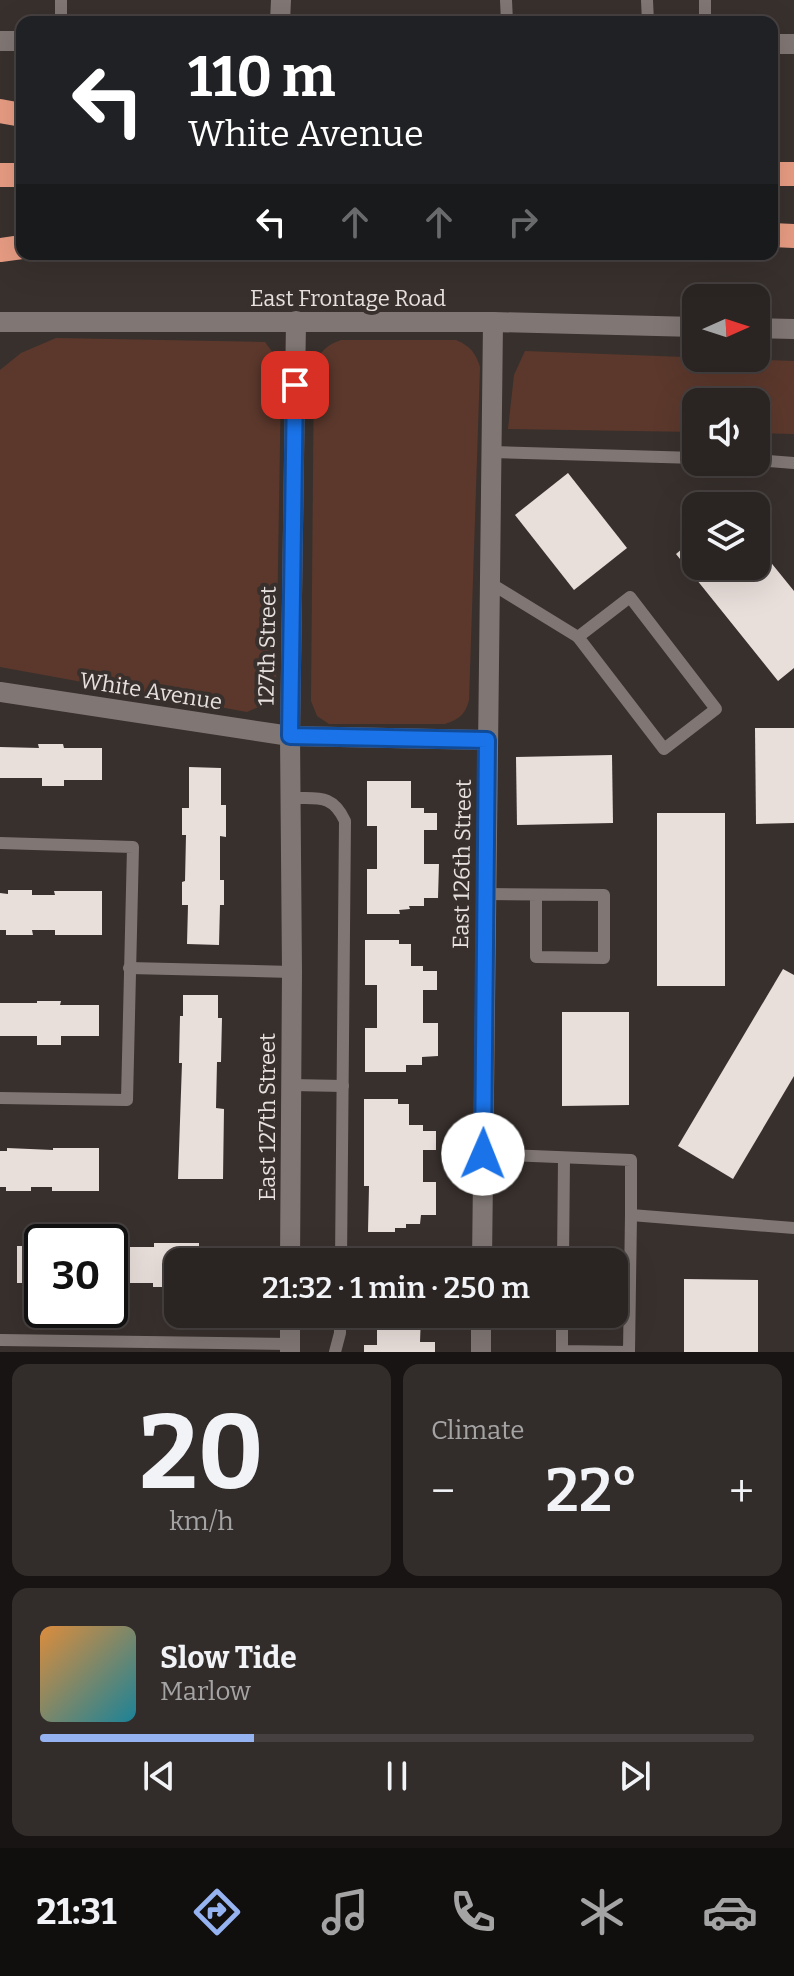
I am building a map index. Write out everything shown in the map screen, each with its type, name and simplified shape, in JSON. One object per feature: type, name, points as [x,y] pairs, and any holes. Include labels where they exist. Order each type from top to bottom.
[{"type":"street","name":"127th Street","points":[[292,972],[290,736],[296,321]]},
{"type":"street","name":"East Frontage Road","points":[[0,322],[493,322],[682,327]]},
{"type":"street","name":"East 126th Street","points":[[482,1248],[493,322]]},
{"type":"street","points":[[770,328],[794,329]]},
{"type":"street","name":"White Avenue","points":[[0,692],[290,736],[487,740]]},
{"type":"street","name":"East 127th Street","points":[[290,1248],[292,972]]},
{"type":"street","points":[[481,1328],[481,1352]]},
{"type":"lane","points":[[491,452],[682,458]]},
{"type":"lane","points":[[770,461],[794,463]]},
{"type":"lane","points":[[490,583],[578,637],[664,749],[716,709],[630,597],[578,637]]},
{"type":"lane","points":[[291,798],[328,799],[339,807],[345,821],[341,1248]]},
{"type":"lane","points":[[0,843],[133,847],[127,1100],[0,1098]]},
{"type":"lane","points":[[486,894],[604,895],[604,958],[536,957],[536,895]]},
{"type":"lane","points":[[129,968],[292,972]]},
{"type":"lane","points":[[292,1085],[343,1086]]},
{"type":"lane","points":[[483,1154],[631,1160],[629,1352],[562,1351],[562,1328]]},
{"type":"lane","points":[[563,1248],[564,1158]]},
{"type":"lane","points":[[631,1215],[794,1228]]},
{"type":"lane","points":[[335,1352],[340,1328]]},
{"type":"lane","points":[[0,1340],[290,1348]]},
{"type":"shaded area","points":[[56,338],[265,342],[276,357],[281,381],[276,685],[272,701],[247,712],[0,667],[0,370],[21,353]]},
{"type":"shaded area","points":[[341,340],[456,340],[471,350],[480,367],[469,700],[461,716],[445,724],[329,724],[317,716],[311,701],[314,366],[324,349]]},
{"type":"shaded area","points":[[525,351],[682,357],[682,372],[770,372],[770,360],[794,361],[794,434],[770,433],[770,388],[682,388],[682,432],[508,429],[514,375]]},
{"type":"building","points":[[568,473],[627,548],[574,590],[515,515]]},
{"type":"building","points":[[770,561],[794,591],[794,668],[778,681],[697,580],[770,580]]},
{"type":"building","points":[[755,728],[794,728],[794,823],[756,824]]},
{"type":"building","points":[[38,744],[102,748],[102,780],[64,780],[64,786],[42,786],[42,778],[0,778],[0,747],[39,748]]},
{"type":"building","points":[[612,755],[613,823],[517,825],[516,757]]},
{"type":"building","points":[[189,767],[221,768],[221,805],[226,805],[226,837],[220,836],[220,880],[224,880],[224,905],[220,905],[219,945],[187,944],[188,905],[182,905],[186,835],[182,835],[182,808],[189,808]]},
{"type":"building","points":[[367,781],[411,781],[411,808],[424,808],[424,813],[437,813],[437,830],[424,830],[424,864],[439,864],[438,898],[424,898],[424,906],[409,906],[410,909],[399,910],[400,914],[367,914],[367,869],[377,869],[377,826],[367,826]]},
{"type":"building","points":[[657,813],[725,813],[725,986],[657,986]]},
{"type":"building","points":[[8,890],[32,890],[32,895],[55,895],[54,891],[102,891],[102,935],[55,935],[55,930],[32,930],[33,935],[6,935],[6,930],[0,930],[0,893],[8,894]]},
{"type":"building","points":[[365,940],[399,940],[399,944],[411,944],[411,966],[423,966],[423,971],[437,971],[437,990],[423,990],[423,1023],[438,1023],[438,1056],[422,1057],[422,1065],[406,1065],[406,1072],[365,1072],[365,1028],[377,1028],[377,985],[365,985]]},
{"type":"building","points":[[783,969],[794,975],[794,1076],[733,1179],[678,1146]]},
{"type":"building","points":[[183,995],[218,995],[218,1018],[222,1018],[216,1108],[224,1109],[223,1179],[178,1179],[182,1063],[179,1063],[180,1016],[183,1016]]},
{"type":"building","points":[[61,1001],[60,1005],[99,1005],[99,1036],[61,1036],[61,1045],[37,1045],[37,1036],[0,1036],[0,1003]]},
{"type":"building","points":[[562,1012],[629,1012],[629,1105],[562,1106]]},
{"type":"building","points":[[364,1099],[398,1099],[398,1104],[409,1104],[409,1125],[423,1125],[423,1131],[436,1131],[436,1150],[423,1150],[423,1182],[436,1182],[436,1215],[421,1215],[420,1224],[406,1224],[406,1228],[395,1228],[395,1232],[368,1232],[369,1186],[364,1186]]},
{"type":"building","points":[[7,1148],[99,1148],[99,1191],[52,1191],[52,1187],[31,1187],[31,1191],[6,1191],[6,1187],[0,1187],[0,1151],[7,1151]]},
{"type":"building","points":[[154,1243],[199,1243],[199,1247],[223,1248],[164,1248],[164,1287],[153,1287],[153,1283],[128,1283],[128,1247],[154,1247]]},
{"type":"building","points":[[17,1246],[24,1246],[24,1283],[17,1283]]},
{"type":"building","points":[[684,1279],[758,1280],[758,1352],[684,1352]]},
{"type":"building","points":[[377,1328],[420,1328],[420,1342],[435,1342],[435,1352],[364,1352],[364,1345],[377,1345]]},
{"type":"route","points":[[295,385],[290,736],[487,740],[483,1154]]}]
